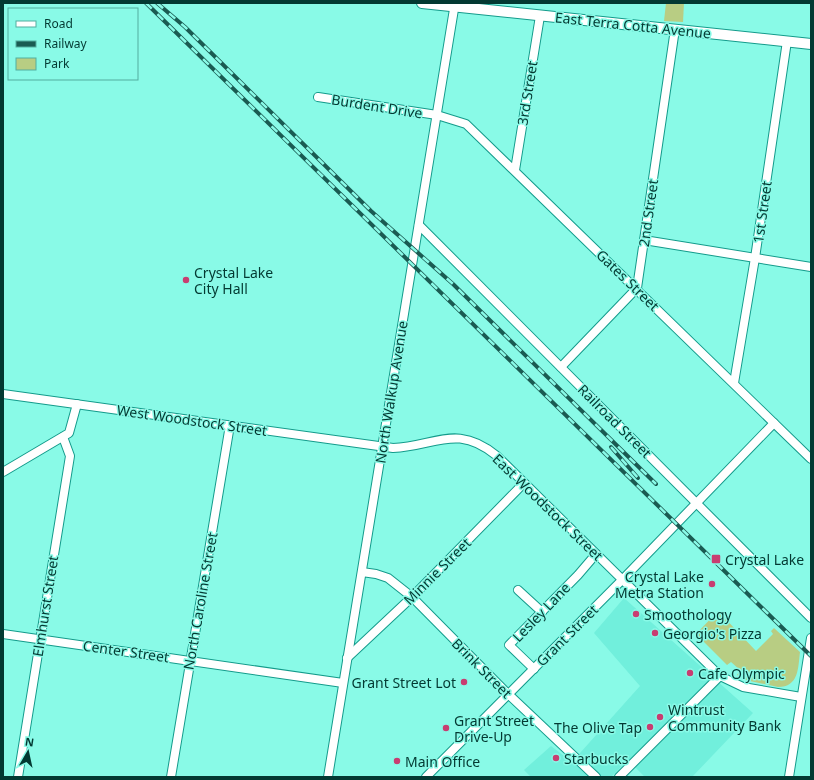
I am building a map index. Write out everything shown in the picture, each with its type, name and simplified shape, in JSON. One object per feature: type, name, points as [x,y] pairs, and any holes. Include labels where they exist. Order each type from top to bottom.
[{"type":"main road","name":"East Terra Cotta Avenue","points":[[422,3],[455,5],[540,16],[811,44]]},
{"type":"street","name":"North Walkup Avenue","points":[[328,777],[455,5]]},
{"type":"street","name":"3rd Street","points":[[515,170],[540,16]]},
{"type":"street","name":"2nd Street","points":[[637,288],[675,29]]},
{"type":"street","name":"1st Street","points":[[734,383],[755,258],[787,41]]},
{"type":"street","name":"Burdent Drive","points":[[318,97],[437,116]]},
{"type":"street","name":"Gates Street","points":[[437,116],[466,124],[637,288],[811,459]]},
{"type":"street","name":"Railroad Street","points":[[419,225],[811,618]]},
{"type":"street","points":[[644,240],[811,267]]},
{"type":"street","points":[[561,368],[637,288]]},
{"type":"street","name":"West Woodstock Street","points":[[3,394],[382,447]]},
{"type":"street","points":[[3,472],[63,437],[71,428],[77,404]]},
{"type":"street","name":"Grant Street","points":[[426,777],[507,693],[534,669],[622,580],[774,423]]},
{"type":"street","name":"North Caroline Street","points":[[171,777],[189,660],[230,425]]},
{"type":"street","name":"Elmhurst Street","points":[[18,777],[70,456],[63,437]]},
{"type":"street","name":"East Woodstock Street","points":[[382,447],[403,448],[440,439],[462,438],[485,446],[720,676],[743,687],[801,697]]},
{"type":"street","name":"Minnie Street","points":[[347,658],[412,597],[524,483]]},
{"type":"street","name":"Lesley Lane","points":[[534,669],[509,645],[596,554]]},
{"type":"street","name":"Brink Street","points":[[362,572],[388,578],[412,597],[507,693],[596,777]]},
{"type":"street","points":[[518,590],[542,612]]},
{"type":"street","name":"Center Street","points":[[3,634],[343,683]]},
{"type":"street","points":[[789,777],[811,638]]},
{"type":"street","points":[[619,777],[720,676]]},
{"type":"shaded area","points":[[624,598],[753,713],[692,777],[645,777],[628,760],[611,777],[531,777],[524,770],[551,746],[572,762],[640,686],[594,633]]},
{"type":"green space","points":[[666,3],[684,3],[683,22],[664,21]]},
{"type":"green space","points":[[718,611],[756,651],[773,634],[771,631],[774,628],[800,652],[798,670],[794,680],[790,684],[778,687],[745,680],[737,675],[740,670],[731,662],[727,665],[696,634]]},
{"type":"railway","points":[[146,3],[811,656]]},
{"type":"railway","points":[[157,3],[185,27],[371,211],[453,284],[656,484]]},
{"type":"railway","points":[[611,447],[638,478]]},
{"type":"place","name":"Crystal Lake City Hall","points":[[186,280]]},
{"type":"place","name":"Crystal Lake","points":[[716,559]]},
{"type":"place","name":"Crystal Lake Metra Station","points":[[712,584]]},
{"type":"place","name":"Smoothology","points":[[636,614]]},
{"type":"place","name":"Georgio's Pizza","points":[[655,633]]},
{"type":"place","name":"Cafe Olympic","points":[[690,673]]},
{"type":"place","name":"Grant Street Lot","points":[[464,682]]},
{"type":"place","name":"Wintrust Community Bank","points":[[660,717]]},
{"type":"place","name":"The Olive Tap","points":[[650,727]]},
{"type":"place","name":"Grant Street Drive-Up","points":[[446,728]]},
{"type":"place","name":"Starbucks","points":[[556,758]]},
{"type":"place","name":"Main Office","points":[[397,761]]}]
